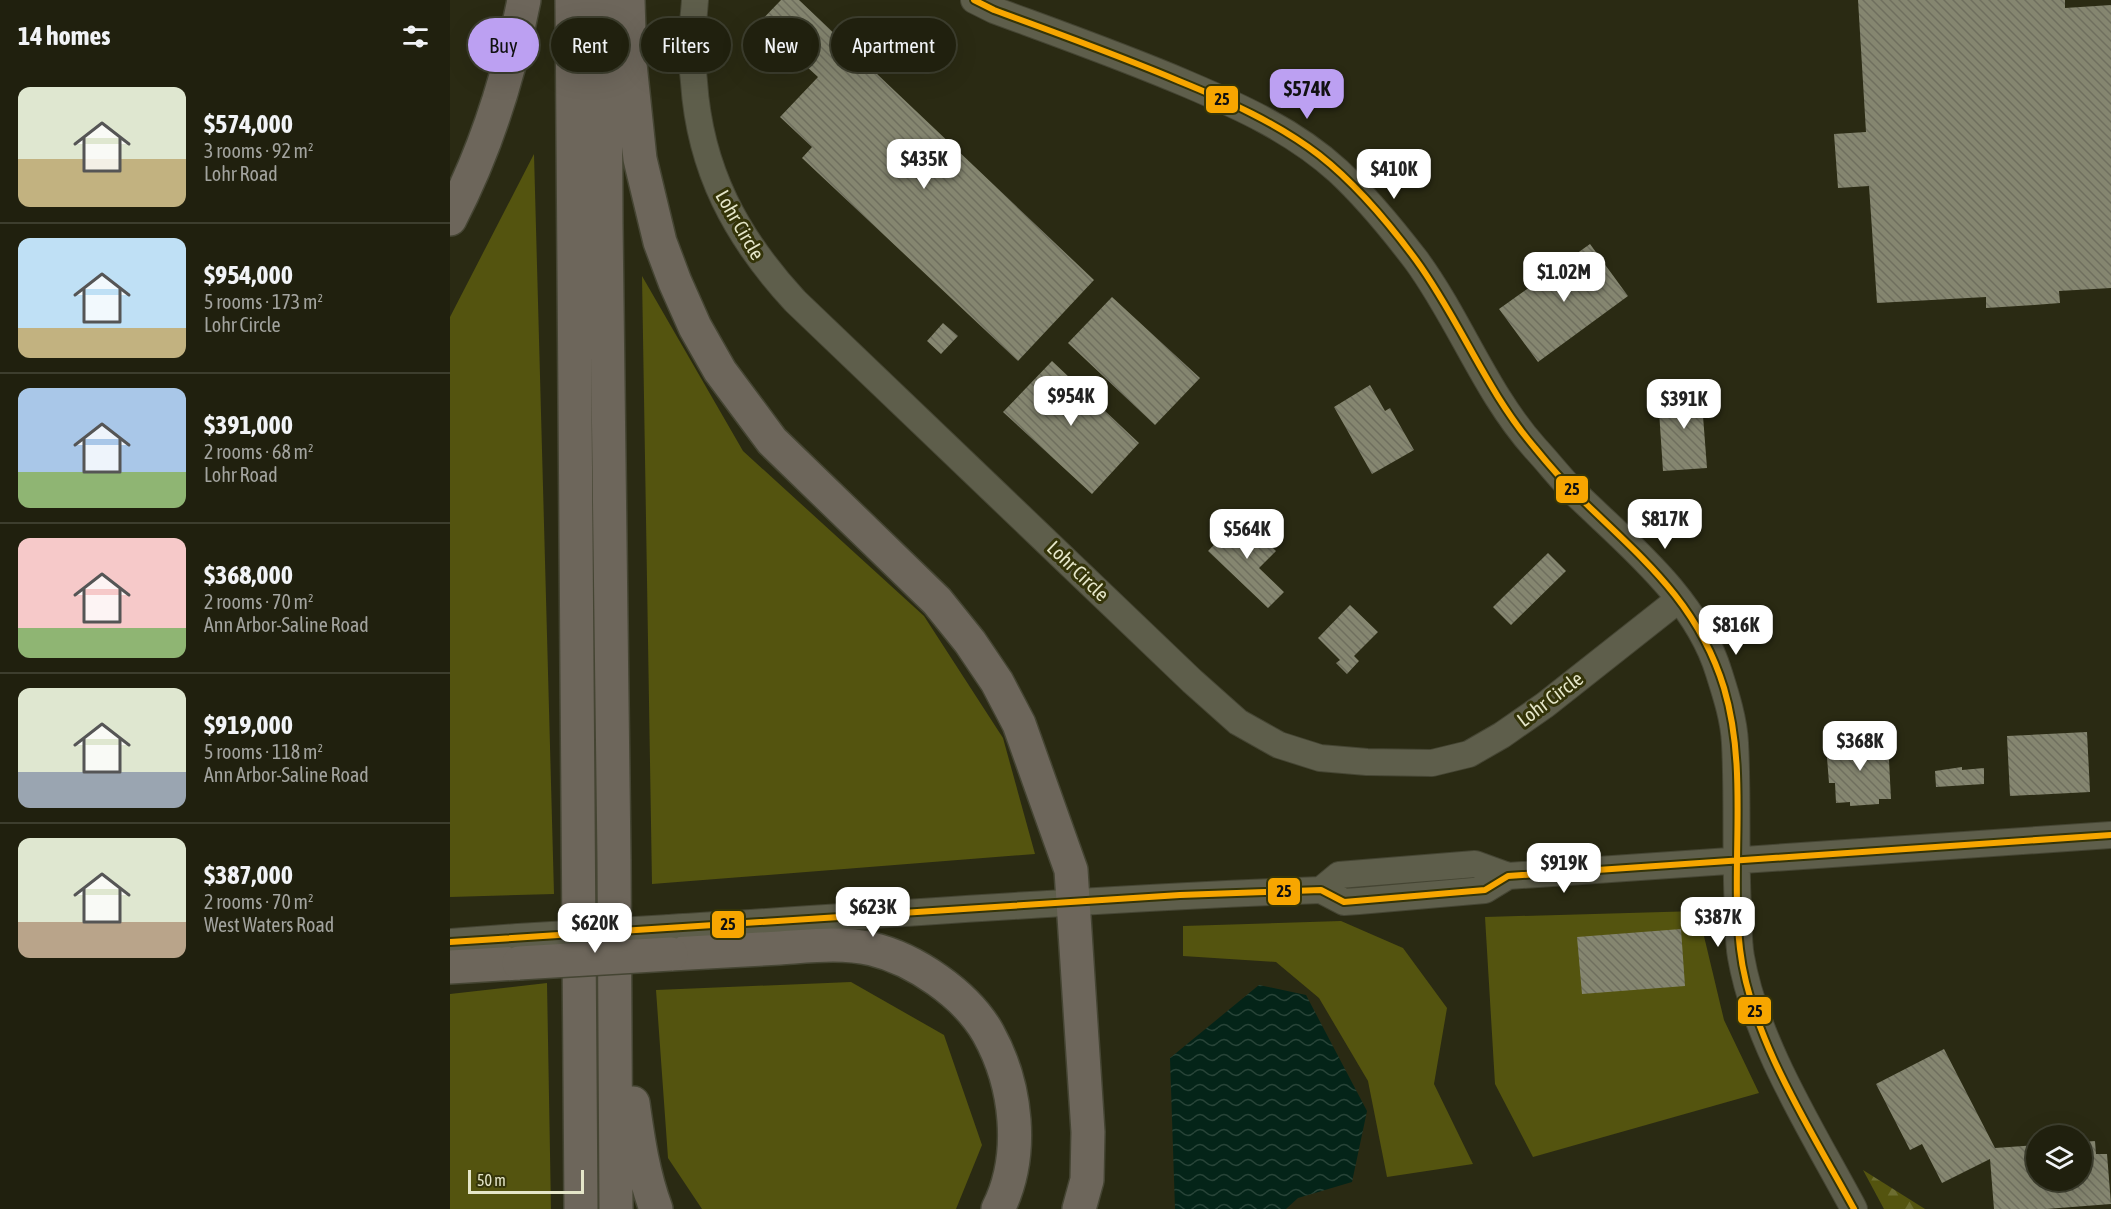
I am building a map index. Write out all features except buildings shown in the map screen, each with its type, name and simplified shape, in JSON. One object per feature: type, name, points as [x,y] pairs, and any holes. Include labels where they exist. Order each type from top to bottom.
[{"type":"highway","points":[[450,219],[483,147],[502,94],[524,0]]},
{"type":"highway","points":[[572,0],[581,1209]]},
{"type":"highway","points":[[606,0],[606,224],[616,1209]]},
{"type":"highway","points":[[628,0],[634,124],[644,179],[660,242],[695,327],[720,371],[772,441],[937,601],[992,674],[1019,724],[1071,870],[1088,1132],[1087,1180],[1079,1209]]},
{"type":"highway","points":[[450,967],[519,950],[670,941],[841,945],[872,949],[907,962],[934,977],[965,1004],[987,1032],[1005,1072],[1014,1117],[1014,1155],[1004,1198],[998,1209]]},
{"type":"highway","points":[[614,1003],[629,1070],[638,1146],[646,1183],[656,1209]]},
{"type":"street","name":"Lohr Circle","points":[[695,0],[691,48],[695,104],[703,142],[714,179],[733,219],[758,258],[795,301],[1192,681],[1238,722],[1279,745],[1320,758],[1367,762],[1432,763],[1469,754],[1502,735],[1545,705],[1678,600]]},
{"type":"street","points":[[974,0],[994,10],[1161,72],[1250,111],[1293,137],[1337,170],[1371,206],[1415,260],[1441,298],[1495,394],[1530,442],[1573,490],[1653,570],[1702,632],[1718,669],[1735,739],[1735,860],[1740,954],[1753,1009],[1783,1077],[1854,1209]]},
{"type":"street","points":[[670,941],[962,910],[1074,901],[1321,890],[1339,875],[1475,864],[1508,876],[2111,835]]},
{"type":"street","points":[[450,942],[519,950]]},
{"type":"green space","points":[[534,154],[554,894],[450,897],[450,317]]},
{"type":"green space","points":[[642,276],[743,451],[924,616],[1003,738],[1035,854],[652,884]]},
{"type":"green space","points":[[1698,911],[1724,1020],[1759,1093],[1533,1157],[1495,1084],[1485,917]]},
{"type":"green space","points":[[1341,921],[1403,948],[1447,1008],[1434,1084],[1473,1164],[1387,1177],[1368,1081],[1319,998],[1276,962],[1183,956],[1183,926]]},
{"type":"green space","points":[[851,982],[944,1035],[982,1145],[956,1209],[702,1209],[668,1158],[656,990]]},
{"type":"green space","points":[[547,983],[551,1209],[450,1209],[450,994]]},
{"type":"green space","points":[[1863,1170],[1925,1209],[1884,1209]]},
{"type":"water","points":[[1259,985],[1306,995],[1367,1111],[1352,1182],[1298,1198],[1286,1209],[1175,1209],[1170,1058]]},
{"type":"transit line","name":"25","points":[[974,0],[994,10],[1156,71],[1234,105],[1303,143],[1333,166],[1371,204],[1416,260],[1432,283],[1502,403],[1535,448],[1571,489],[1664,581],[1682,604],[1712,657],[1724,688],[1731,720],[1736,752],[1737,916],[1746,982],[1769,1050],[1802,1116],[1854,1209]]},
{"type":"transit line","name":"25","points":[[450,942],[1180,895],[1321,890],[1344,902],[1485,890],[1508,876],[2111,835]]}]
